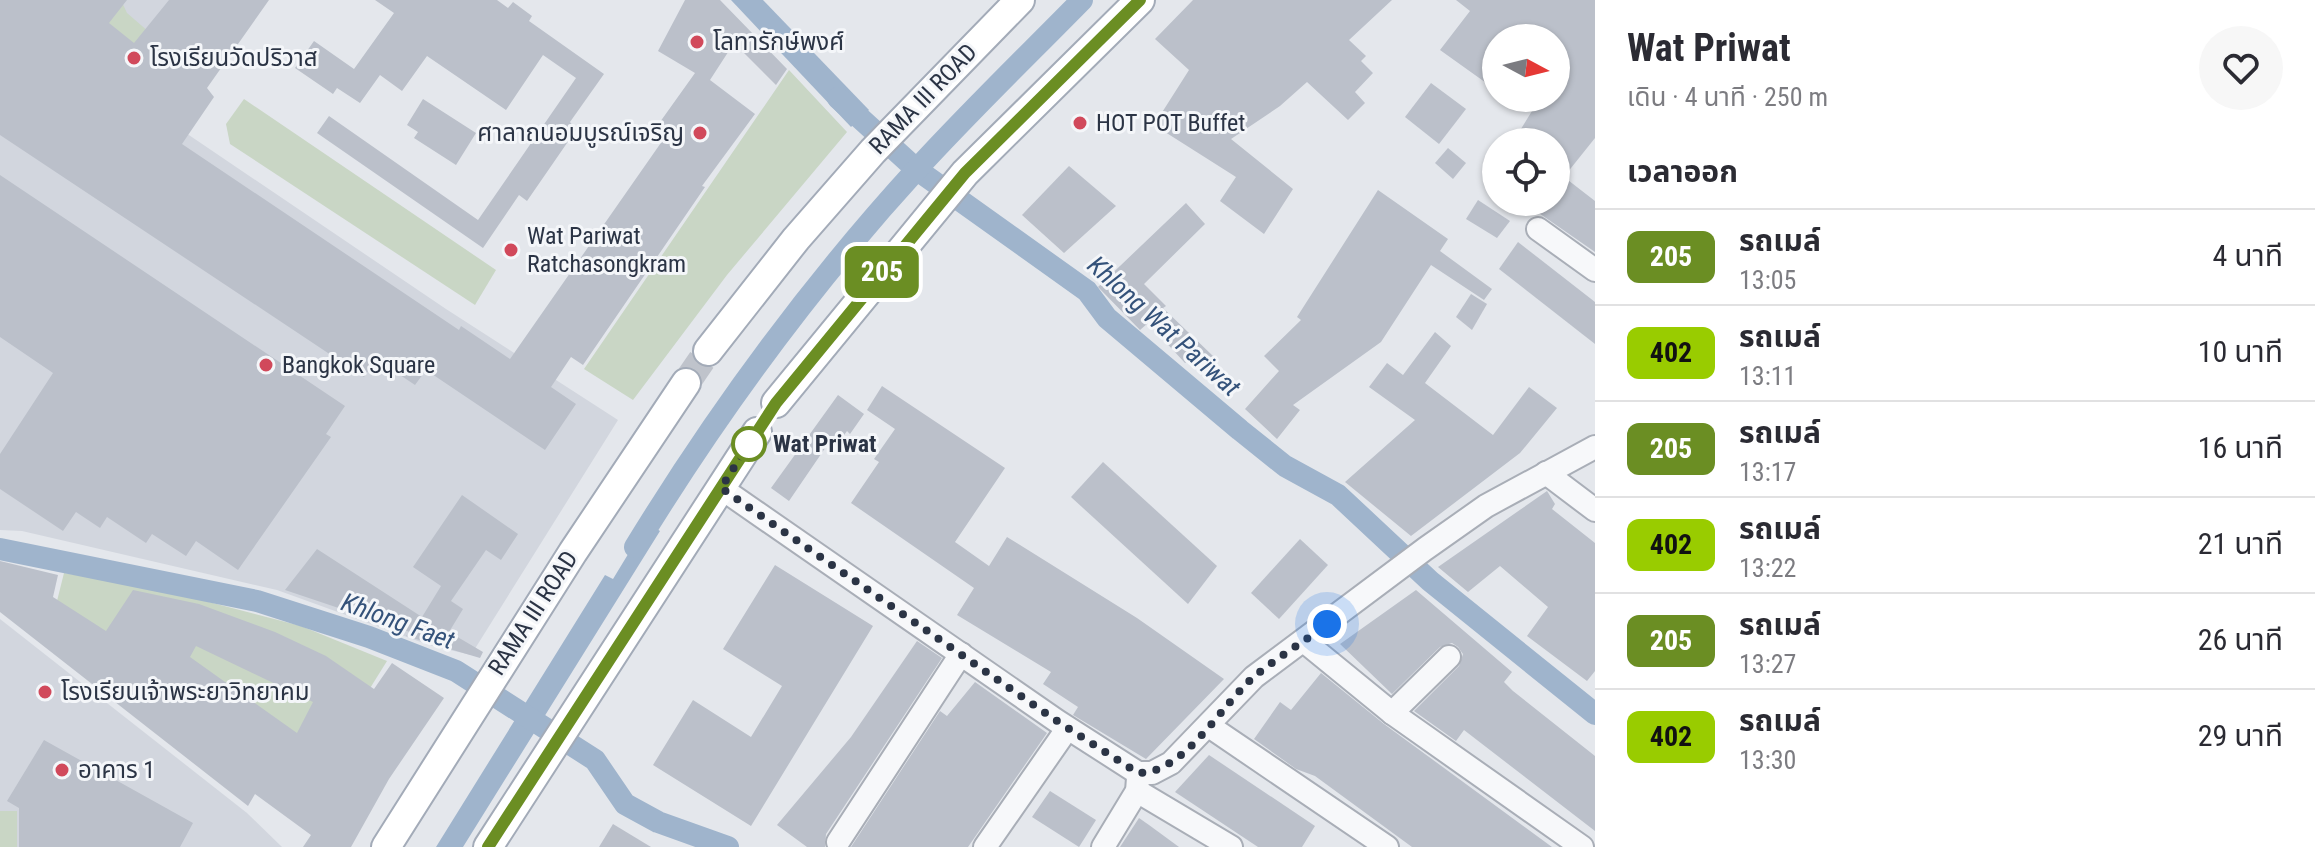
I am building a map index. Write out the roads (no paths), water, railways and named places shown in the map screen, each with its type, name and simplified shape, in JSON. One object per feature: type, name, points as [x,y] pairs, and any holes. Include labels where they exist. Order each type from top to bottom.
[{"type":"main road","name":"RAMA III ROAD","points":[[708,351],[796,239],[873,151],[1020,0]]},
{"type":"main road","points":[[776,403],[965,173],[1140,0]]},
{"type":"main road","name":"RAMA III ROAD","points":[[386,847],[497,668],[686,383]]},
{"type":"main road","points":[[488,847],[550,756],[757,432]]},
{"type":"street","points":[[1538,229],[1595,270]]},
{"type":"street","points":[[1103,847],[1138,782],[1171,763],[1254,677],[1486,506],[1595,447]]},
{"type":"street","points":[[1546,473],[1595,510]]},
{"type":"street","points":[[721,488],[961,654],[1231,847]]},
{"type":"street","points":[[1305,642],[1392,713],[1582,847]]},
{"type":"street","points":[[838,842],[961,654]]},
{"type":"street","points":[[1392,713],[1449,657]]},
{"type":"street","points":[[1209,726],[1387,847]]},
{"type":"street","points":[[985,847],[1067,729]]},
{"type":"water","points":[[731,0],[763,0],[869,110],[851,127]]},
{"type":"water","points":[[647,523],[660,531],[463,847],[436,847],[605,575],[613,579]]},
{"type":"waterway","points":[[635,547],[732,399],[839,259],[937,147],[1082,0]]},
{"type":"waterway","name":"Khlong Wat Pariwat","points":[[838,98],[916,169],[1087,291],[1107,318],[1285,466],[1338,495],[1430,581],[1595,714]]},
{"type":"waterway","name":"Khlong Faet","points":[[0,549],[257,601],[369,637],[456,671],[595,760],[625,804],[658,822],[728,847]]},
{"type":"tunnel","points":[[686,383],[708,351]]},
{"type":"place","name":"โลทารักษ์พงศ์","points":[[697,42]]},
{"type":"place","name":"โรงเรียนวัดปริวาส","points":[[134,58]]},
{"type":"place","name":"HOT POT Buffet","points":[[1080,123]]},
{"type":"place","name":"ศาลาถนอมบูรณ์เจริญ","points":[[700,133]]},
{"type":"place","name":"Wat Pariwat Ratchasongkram","points":[[511,250]]},
{"type":"place","name":"Bangkok Square","points":[[266,365]]},
{"type":"place","name":"Wat Priwat","points":[[749,444]]},
{"type":"place","name":"โรงเรียนเจ้าพระยาวิทยาคม","points":[[45,692]]},
{"type":"place","name":"อาคาร 1","points":[[62,770]]}]
